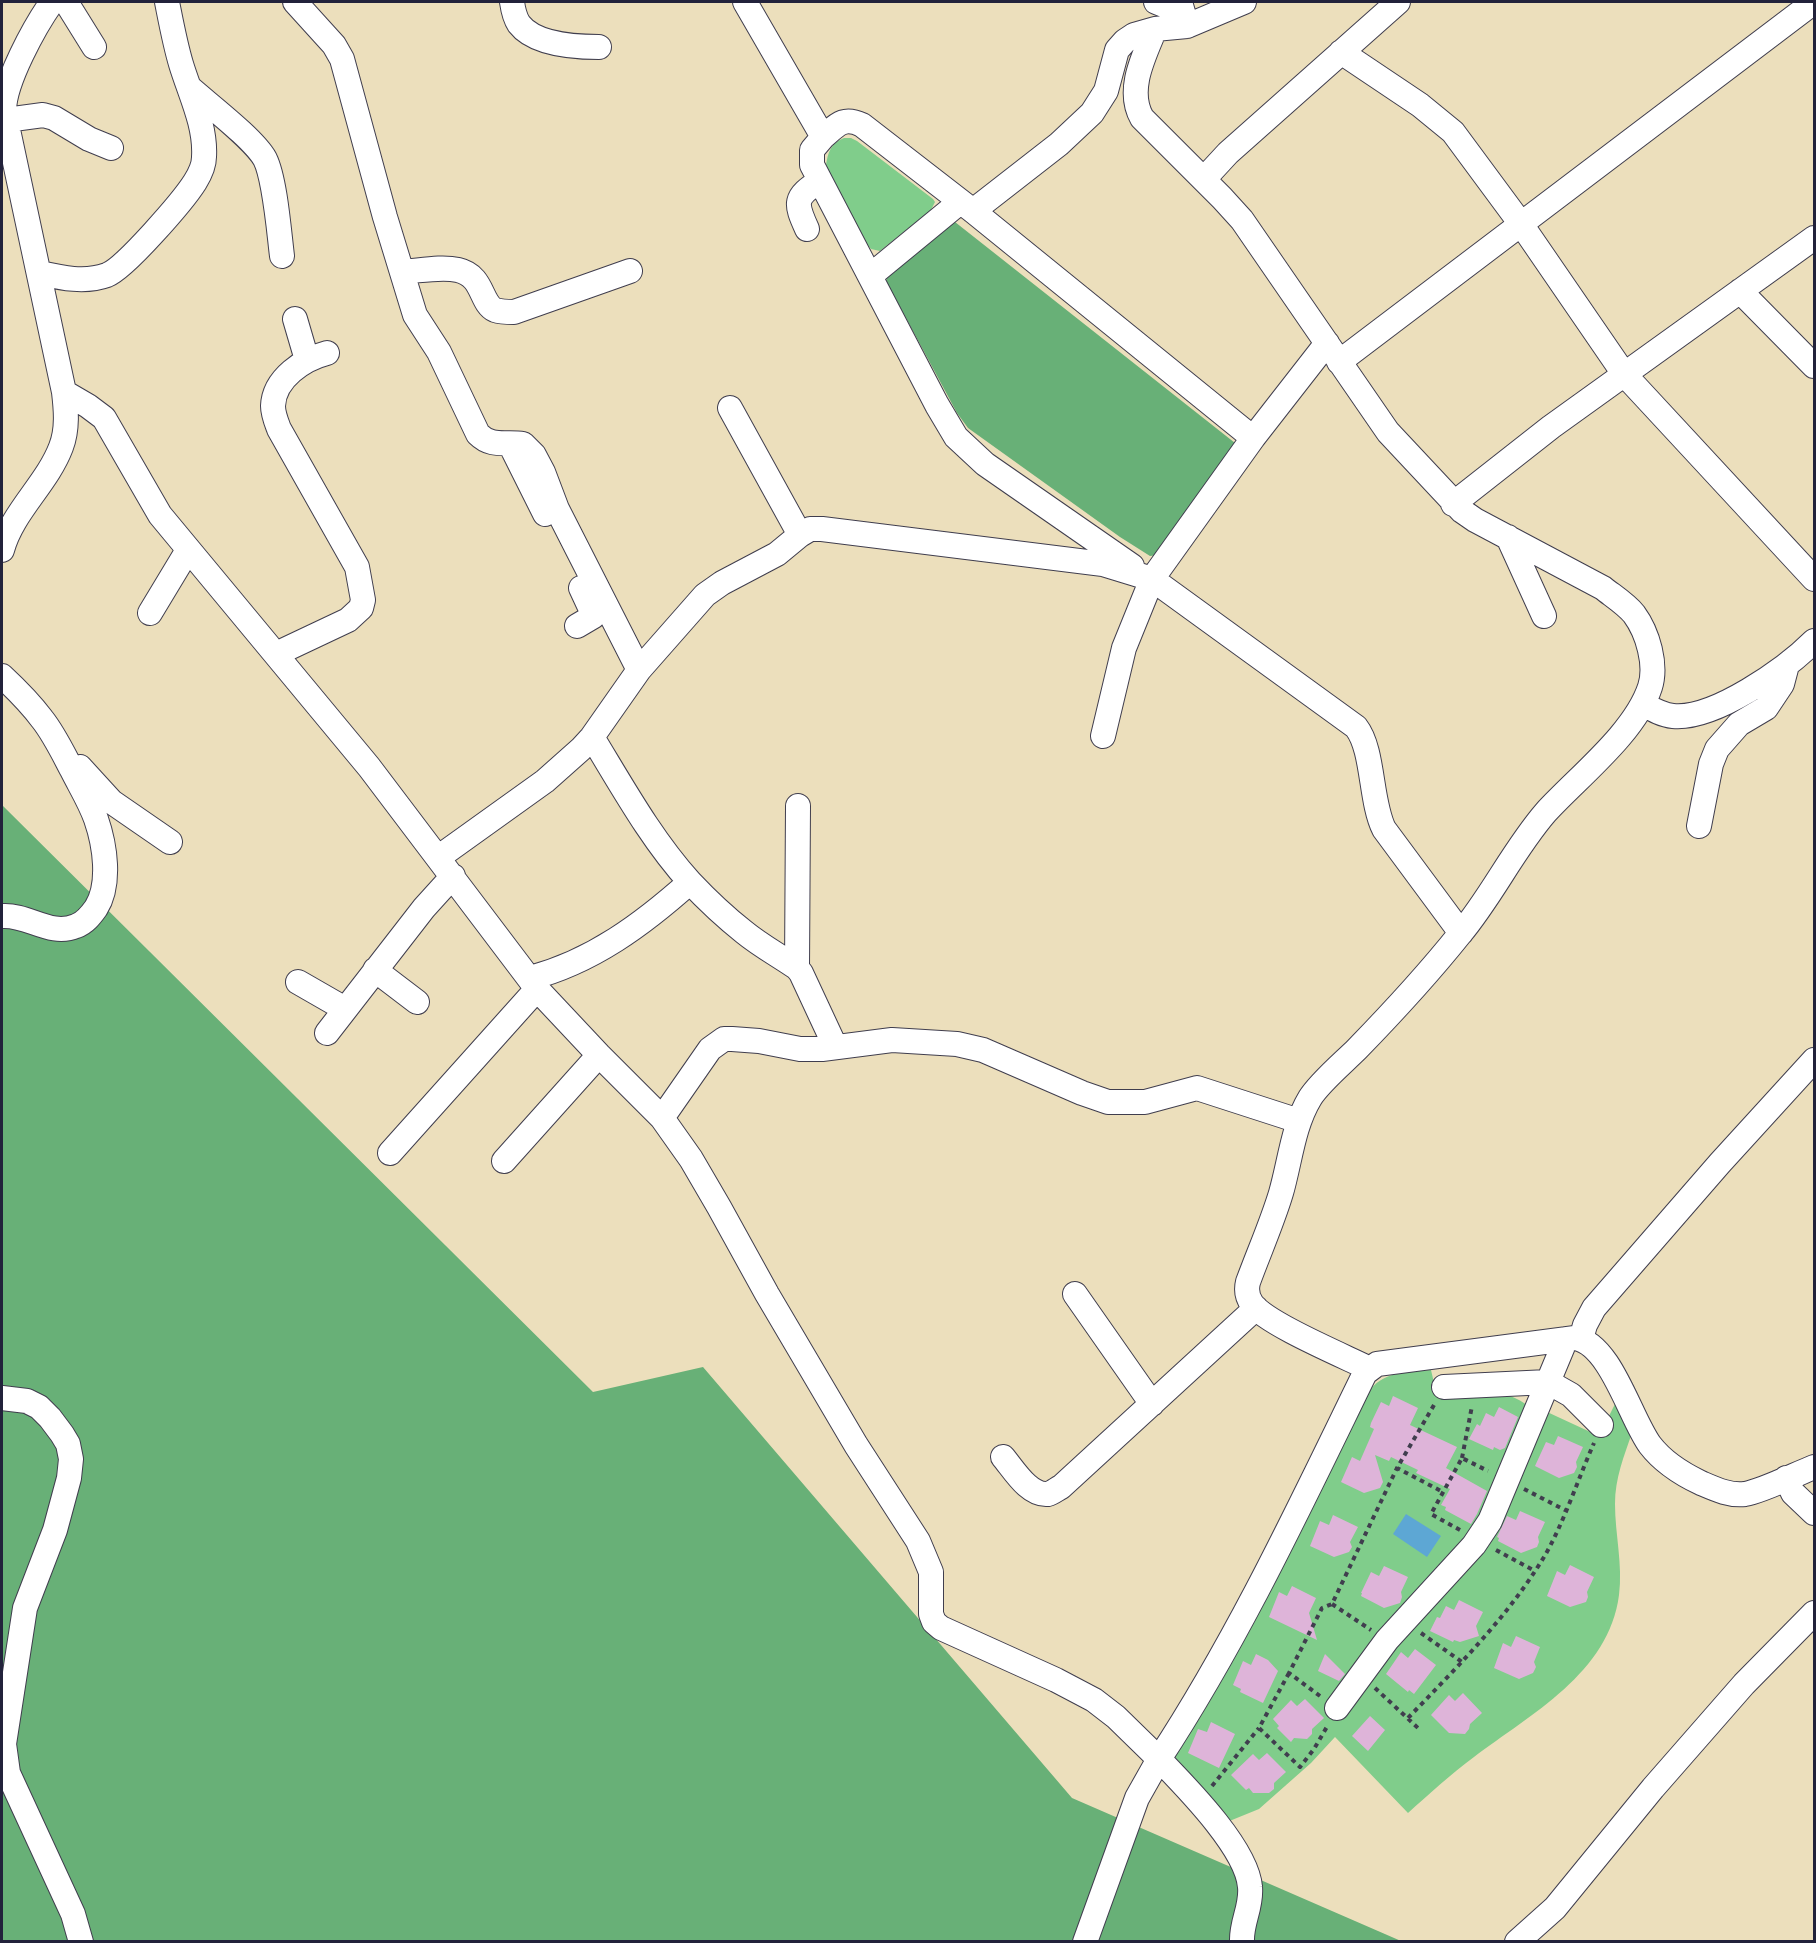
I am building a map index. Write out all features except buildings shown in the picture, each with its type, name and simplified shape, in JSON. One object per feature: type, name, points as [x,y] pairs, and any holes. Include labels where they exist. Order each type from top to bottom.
[{"type":"street","points":[[2,550],[11,529],[61,447],[65,423],[64,392],[40,273],[24,209],[4,102],[6,92],[32,33],[52,2]]},
{"type":"street","points":[[66,2],[94,47]]},
{"type":"street","points":[[40,273],[68,279],[99,278],[110,274],[119,268],[194,185],[201,171],[204,146],[197,110],[181,64],[167,2]]},
{"type":"street","points":[[295,2],[334,45],[342,59],[415,315],[439,352],[478,434],[497,444],[523,444],[528,448],[543,472],[557,509],[639,670]]},
{"type":"street","points":[[512,2],[519,24],[531,33],[571,47],[599,47]]},
{"type":"street","points":[[745,2],[823,137]]},
{"type":"street","points":[[1156,2],[1183,14]]},
{"type":"street","points":[[870,276],[1077,128],[1092,113],[1106,91],[1117,50],[1134,35],[1155,29],[1183,14],[1244,2]]},
{"type":"street","points":[[1204,179],[1228,153],[1398,2]]},
{"type":"street","points":[[1103,736],[1124,648],[1152,579],[1253,438],[1333,352],[1521,224],[1815,2]]},
{"type":"street","points":[[1155,29],[1139,72],[1135,100],[1142,118],[1242,220],[1388,432],[1453,504],[1475,520],[1603,588],[1633,613],[1641,625],[1653,670],[1650,687],[1643,704],[1597,760],[1559,798],[1532,830],[1461,933],[1376,1030],[1316,1091],[1299,1121],[1281,1194],[1248,1282],[1248,1297],[1256,1308],[1273,1320],[1370,1369]]},
{"type":"street","points":[[1341,52],[1442,122],[1469,153],[1521,224],[1624,374],[1815,579]]},
{"type":"street","points":[[189,87],[259,150],[266,160],[282,256]]},
{"type":"street","points":[[6,120],[43,115],[54,118],[89,140],[111,148]]},
{"type":"street","points":[[1253,438],[882,140],[852,121],[844,121],[823,137],[812,150],[812,165],[820,181],[956,437],[985,464],[1152,579],[1356,728],[1364,741],[1378,814],[1384,830],[1461,933]]},
{"type":"street","points":[[807,229],[798,209],[798,202],[807,189],[820,181]]},
{"type":"street","points":[[1453,504],[1551,427],[1815,238]]},
{"type":"street","points":[[402,272],[458,270],[474,278],[494,310],[514,312],[630,271]]},
{"type":"street","points":[[1740,291],[1815,366]]},
{"type":"street","points":[[276,654],[348,620],[361,608],[363,600],[357,567],[279,429],[273,414],[273,403],[277,391],[294,369],[317,356],[295,319]]},
{"type":"street","points":[[64,392],[104,418],[160,515],[369,767],[534,984],[599,1055],[662,1118],[691,1159],[856,1445],[918,1541],[931,1572],[931,1614],[934,1622],[941,1628],[1056,1680],[1094,1700],[1116,1717],[1200,1801],[1242,1863],[1250,1883],[1251,1898],[1242,1926],[1242,1941]]},
{"type":"street","points":[[730,408],[800,535]]},
{"type":"street","points":[[510,444],[594,616],[578,626]]},
{"type":"street","points":[[327,1033],[424,908],[446,867],[568,762],[592,737],[639,670],[705,595],[722,583],[777,554],[810,529],[1103,564],[1152,579]]},
{"type":"street","points":[[1508,537],[1544,616]]},
{"type":"street","points":[[150,613],[188,550]]},
{"type":"street","points":[[1643,704],[1671,716],[1702,712],[1762,683],[1800,656],[1815,641]]},
{"type":"street","points":[[1699,826],[1711,764],[1717,749],[1739,724],[1766,708],[1782,684],[1787,665]]},
{"type":"street","points":[[2,676],[44,720],[96,819],[104,864],[105,887],[92,913],[84,922],[66,929],[55,930],[26,919],[2,916]]},
{"type":"street","points":[[592,737],[640,815],[690,882],[744,932],[764,948],[797,968]]},
{"type":"street","points":[[63,753],[87,774],[112,802],[170,842]]},
{"type":"street","points":[[798,806],[797,968],[835,1046]]},
{"type":"street","points":[[390,1154],[534,984],[600,949],[644,921],[690,882]]},
{"type":"street","points":[[375,970],[417,1002]]},
{"type":"street","points":[[298,982],[345,1009]]},
{"type":"street","points":[[662,1118],[704,1056],[724,1039],[759,1041],[800,1049],[822,1049],[892,1040],[963,1045],[983,1050],[1082,1094],[1108,1102],[1145,1102],[1197,1088],[1299,1121]]},
{"type":"street","points":[[504,1161],[599,1055]]},
{"type":"street","points":[[1337,1708],[1387,1640],[1477,1539],[1490,1521],[1548,1382],[1594,1308],[1720,1163],[1815,1060]]},
{"type":"street","points":[[1075,1294],[1152,1404]]},
{"type":"street","points":[[1003,1457],[1036,1492],[1049,1494],[1061,1487],[1256,1308]]},
{"type":"street","points":[[1085,1941],[1137,1798],[1215,1668],[1305,1497],[1365,1373],[1377,1364],[1573,1339],[1596,1350],[1611,1369],[1639,1429],[1650,1446],[1677,1470],[1718,1490],[1733,1494],[1747,1494],[1815,1467]]},
{"type":"street","points":[[1444,1388],[1548,1382],[1571,1395],[1601,1425]]},
{"type":"street","points":[[2,1398],[27,1401],[39,1407],[51,1418],[62,1434],[68,1444],[71,1459],[69,1478],[55,1530],[25,1608],[4,1744],[8,1773],[73,1914],[81,1941]]},
{"type":"street","points":[[1786,1478],[1793,1493],[1815,1513]]},
{"type":"street","points":[[1517,1941],[1555,1908],[1653,1788],[1744,1684],[1815,1613]]},
{"type":"path","points":[[1479,1386],[1469,1417],[1462,1458],[1431,1514],[1535,1571]]},
{"type":"path","points":[[1200,1801],[1259,1728],[1322,1608],[1332,1604],[1397,1468],[1444,1388]]},
{"type":"path","points":[[1408,1718],[1503,1616],[1535,1571],[1545,1555],[1601,1425]]},
{"type":"path","points":[[1462,1458],[1565,1510]]},
{"type":"path","points":[[1397,1468],[1443,1492]]},
{"type":"path","points":[[1332,1604],[1387,1640]]},
{"type":"path","points":[[1404,1621],[1462,1662]]},
{"type":"path","points":[[1259,1728],[1300,1767],[1314,1749],[1337,1708],[1289,1673]]},
{"type":"path","points":[[1361,1676],[1418,1728]]},
{"type":"green space","points":[[844,138],[857,141],[935,202],[931,210],[880,251],[871,249],[866,243],[826,165],[831,148]]},
{"type":"green space","points":[[955,222],[1235,443],[1159,555],[1150,556],[1120,537],[968,428],[957,413],[886,281],[888,276]]},
{"type":"green space","points":[[2,805],[593,1392],[703,1367],[1072,1798],[1401,1941],[2,1941]]},
{"type":"green space","points":[[1431,1370],[1435,1387],[1498,1393],[1510,1396],[1529,1407],[1494,1498],[1376,1666],[1473,1557],[1545,1411],[1599,1436],[1616,1402],[1632,1433],[1620,1467],[1615,1494],[1620,1584],[1612,1623],[1600,1647],[1584,1669],[1564,1689],[1465,1764],[1408,1813],[1335,1737],[1311,1763],[1259,1809],[1227,1822],[1180,1766],[1175,1757],[1175,1749],[1215,1686],[1371,1389],[1383,1379],[1391,1376]]},
{"type":"water","points":[[1406,1514],[1441,1536],[1427,1557],[1393,1534]]}]
